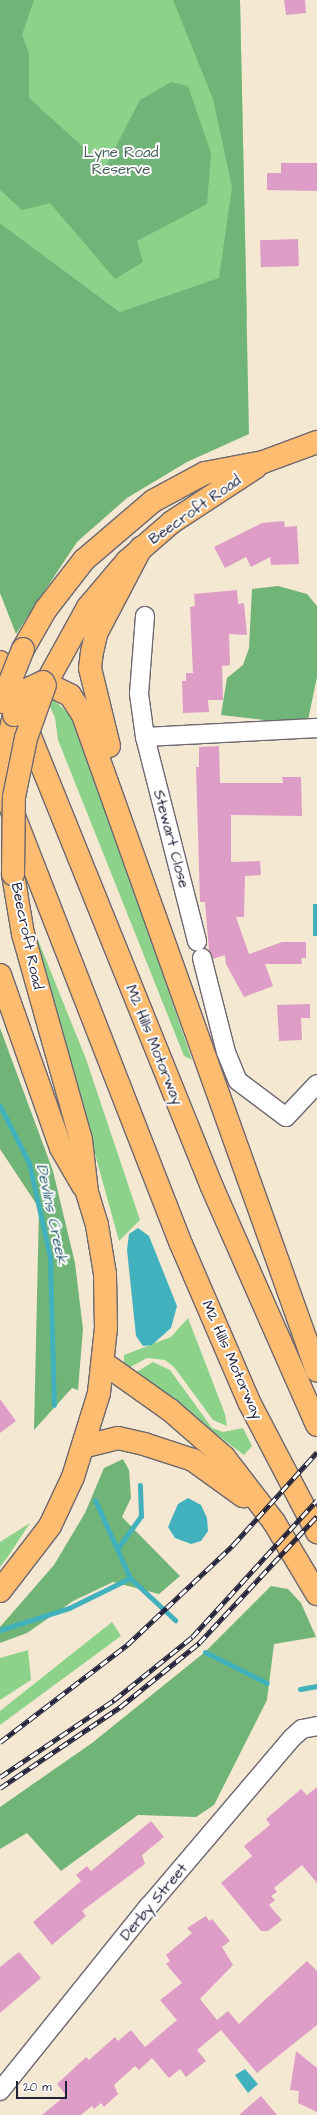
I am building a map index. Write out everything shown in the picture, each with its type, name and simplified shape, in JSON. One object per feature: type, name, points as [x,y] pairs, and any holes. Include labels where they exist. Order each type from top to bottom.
[{"type":"main road","name":"Beecroft Road","points":[[0,708],[24,649],[46,609],[84,560],[153,501],[205,473],[263,462],[317,442]]},
{"type":"main road","name":"Beecroft Road","points":[[0,1591],[50,1526],[86,1446],[105,1364],[105,1274],[97,1225],[87,1192],[81,1140],[23,934],[13,874],[14,797],[26,738],[45,683],[88,607],[141,548],[172,522],[263,462]]},
{"type":"main road","points":[[141,548],[96,634],[90,668],[100,718],[153,891],[157,918]]},
{"type":"main road","name":"M2 Hills Motorway","points":[[0,662],[212,1187],[317,1425]]},
{"type":"main road","points":[[0,779],[14,715],[26,690],[45,683],[70,695],[83,715],[157,918],[219,1104],[317,1371]]},
{"type":"main road","name":"M2 Hills Motorway","points":[[0,779],[181,1244],[249,1402],[317,1532]]},
{"type":"main road","name":"Beecroft Road","points":[[0,975],[61,1148],[87,1192]]},
{"type":"main road","points":[[105,1364],[170,1410],[224,1457],[274,1522],[317,1594]]},
{"type":"main road","points":[[86,1446],[118,1438],[193,1460],[221,1477],[274,1522]]},
{"type":"street","name":"Stewart Close","points":[[145,616],[139,694],[145,737],[226,1052],[238,1081],[286,1117],[317,1084]]},
{"type":"street","points":[[145,737],[317,728]]},
{"type":"street","name":"Derby Street","points":[[0,2091],[149,1906],[293,1737],[302,1729],[317,1726]]},
{"type":"green space","name":"Lyne Road Reserve","points":[[0,0],[240,0],[247,319],[120,312],[0,223]]},
{"type":"green space","points":[[0,0],[34,0],[22,35],[29,53],[29,98],[105,167],[140,100],[171,82],[188,86],[211,153],[207,204],[137,241],[143,262],[115,279],[50,203],[22,210],[0,190]]},
{"type":"green space","points":[[173,0],[240,0],[249,434],[187,462],[127,498],[77,542],[16,634],[0,593],[0,223],[120,312],[219,278],[232,187],[213,99]]},
{"type":"green space","points":[[278,586],[307,594],[317,606],[317,677],[307,725],[221,715],[227,678],[243,665],[249,648],[252,589]]},
{"type":"green space","points":[[52,698],[74,719],[84,743],[192,1060],[184,1056],[58,740],[55,718],[49,704]]},
{"type":"green space","points":[[32,925],[86,1059],[140,1220],[119,1241]]},
{"type":"green space","points":[[0,1028],[53,1171],[75,1263],[83,1329],[78,1390],[72,1388],[34,1430],[39,1208],[0,1149]]},
{"type":"green space","points":[[188,1318],[225,1414],[227,1426],[213,1420],[174,1367],[165,1360],[147,1358],[127,1369],[124,1366],[124,1355],[171,1337]]},
{"type":"green space","points":[[153,1362],[170,1370],[212,1428],[223,1432],[243,1428],[252,1446],[244,1455],[135,1373]]},
{"type":"green space","points":[[123,1459],[129,1470],[131,1498],[122,1517],[180,1576],[159,1594],[113,1582],[73,1601],[27,1633],[0,1643],[0,1627],[54,1565],[85,1513],[104,1468]]},
{"type":"green space","points":[[30,1523],[9,1555],[0,1567],[0,1542]]},
{"type":"green space","points":[[271,1586],[288,1589],[301,1603],[316,1637],[274,1644],[267,1700],[214,1805],[196,1817],[138,1815],[61,1871],[27,1833],[0,1849],[0,1807],[92,1743],[205,1652]]},
{"type":"green space","points":[[112,1622],[121,1636],[0,1725],[0,1711]]},
{"type":"green space","points":[[28,1650],[31,1680],[0,1700],[0,1658]]},
{"type":"water","points":[[313,904],[317,904],[317,936],[313,936]]},
{"type":"water","points":[[138,1228],[149,1236],[177,1306],[171,1328],[152,1345],[143,1346],[136,1336],[127,1250],[129,1234]]},
{"type":"water","points":[[188,1498],[201,1505],[207,1518],[208,1531],[201,1541],[191,1544],[175,1538],[168,1527],[178,1504]]},
{"type":"water","points":[[245,2069],[258,2084],[248,2093],[235,2075]]},
{"type":"building","points":[[284,0],[305,0],[306,13],[286,15]]},
{"type":"building","points":[[281,163],[317,163],[317,191],[267,190],[267,173],[281,173]]},
{"type":"building","points":[[298,239],[299,266],[261,267],[260,240]]},
{"type":"building","points":[[284,521],[285,527],[297,526],[299,564],[271,565],[270,557],[251,567],[246,557],[225,568],[214,547],[262,523]]},
{"type":"building","points":[[237,590],[238,604],[244,603],[247,635],[229,634],[230,665],[222,666],[223,700],[208,700],[209,712],[183,713],[182,681],[186,681],[186,673],[193,673],[190,607],[195,606],[194,594]]},
{"type":"building","points":[[219,746],[220,783],[283,783],[282,777],[301,777],[302,816],[231,815],[231,862],[260,861],[261,875],[245,876],[244,917],[236,917],[249,954],[282,942],[306,942],[306,958],[301,958],[302,964],[265,964],[273,986],[244,997],[226,964],[225,955],[213,959],[209,950],[205,902],[200,902],[196,767],[199,767],[199,747]]},
{"type":"building","points":[[310,1004],[310,1018],[301,1018],[302,1040],[279,1041],[277,1005]]},
{"type":"building","points":[[0,1399],[16,1421],[0,1433]]},
{"type":"building","points":[[317,1787],[317,1883],[302,1865],[274,1888],[277,1892],[271,1896],[275,1900],[269,1905],[282,1920],[268,1931],[261,1931],[221,1883],[252,1856],[244,1846],[270,1825],[266,1819],[301,1789],[307,1795]]},
{"type":"building","points":[[151,1821],[164,1837],[142,1855],[145,1864],[82,1911],[86,1916],[52,1945],[33,1922],[81,1881],[76,1875],[87,1866],[91,1871]]},
{"type":"building","points":[[206,1916],[209,1921],[212,1919],[230,1941],[222,1947],[233,1965],[200,1999],[217,2020],[228,2011],[239,2024],[307,1961],[317,1971],[317,2025],[257,2073],[221,2030],[197,2050],[206,2061],[186,2077],[180,2069],[169,2078],[152,2058],[139,2070],[135,2066],[114,2085],[118,2094],[104,2107],[101,2103],[94,2109],[92,2106],[81,2115],[42,2115],[66,2095],[57,2084],[86,2057],[89,2060],[115,2037],[118,2041],[131,2030],[145,2047],[177,2020],[160,2000],[182,1983],[166,1964],[170,1961],[166,1955],[192,1933],[187,1928]]},
{"type":"building","points":[[19,1952],[41,1978],[0,2013],[0,1967]]},
{"type":"building","points":[[296,2051],[317,2068],[317,2112],[298,2103],[299,2091],[290,2090]]},
{"type":"building","points":[[261,2096],[277,2115],[239,2115]]},
{"type":"waterway","name":"Devlins Creek","points":[[0,1106],[29,1163],[50,1257],[54,1405]]},
{"type":"waterway","points":[[117,1549],[141,1516],[140,1485]]},
{"type":"waterway","name":"Devlins Creek","points":[[95,1500],[130,1578],[175,1620]]},
{"type":"waterway","points":[[0,1630],[69,1608],[130,1578]]},
{"type":"waterway","name":"Devlins Creek","points":[[205,1652],[267,1683]]},
{"type":"waterway","name":"Devlins Creek","points":[[300,1689],[317,1686]]},
{"type":"railway","points":[[0,1742],[127,1645],[233,1545],[317,1452]]},
{"type":"railway","points":[[0,1777],[114,1700],[192,1637],[317,1500]]},
{"type":"railway","points":[[0,1788],[120,1707],[199,1643],[317,1516]]}]
